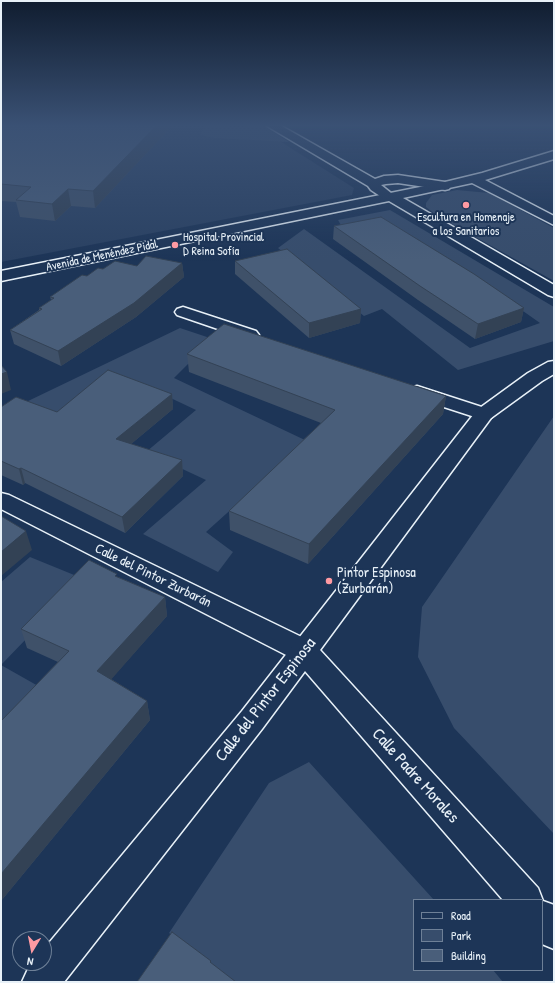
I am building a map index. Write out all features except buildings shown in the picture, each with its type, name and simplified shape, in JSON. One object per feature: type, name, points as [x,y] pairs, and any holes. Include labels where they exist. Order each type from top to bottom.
[{"type":"street","points":[[350,170],[374,184],[375,187],[391,197],[554,292]]},
{"type":"street","name":"Avenida de Menéndez Pidal","points":[[1,276],[445,186],[504,170]]},
{"type":"street","points":[[374,184],[384,180],[398,179],[445,186]]},
{"type":"street","points":[[473,179],[554,221]]},
{"type":"street","points":[[183,312],[266,340]]},
{"type":"street","name":"Calle del Pintor Espinosa","points":[[41,982],[252,720],[484,414],[535,376],[554,366]]},
{"type":"street","points":[[401,386],[484,414]]},
{"type":"street","name":"Calle del Pintor Zurbarán","points":[[1,500],[304,651]]},
{"type":"street","name":"Calle Padre Morales","points":[[304,651],[525,899]]},
{"type":"street","points":[[543,919],[554,931]]},
{"type":"shaded area","points":[[1,170],[325,170],[354,188],[352,195],[1,262]]},
{"type":"green space","points":[[457,190],[489,193],[554,228],[554,281],[436,215],[426,207],[426,203],[432,195]]},
{"type":"green space","points":[[390,210],[554,307],[554,341],[458,370],[382,309],[364,316],[278,248],[304,229],[470,348],[540,323],[479,280],[342,227],[338,220]]},
{"type":"green space","points":[[180,328],[213,339],[174,378],[307,441],[206,532],[233,552],[218,572],[143,534],[206,480],[146,452],[196,410],[124,376],[61,417],[26,402]]},
{"type":"green space","points":[[554,416],[554,834],[454,728],[418,657],[422,607]]},
{"type":"green space","points":[[30,557],[84,579],[1,665],[1,582]]},
{"type":"green space","points":[[1,665],[47,691],[1,739]]},
{"type":"green space","points":[[309,762],[433,899],[413,899],[413,971],[494,971],[503,982],[235,982],[169,933],[269,783]]},
{"type":"place","name":"Escultura en Homenaje a los Sanitarios","points":[[466,205]]},
{"type":"place","name":"Hospital Provincial D Reina Sofía","points":[[175,245]]},
{"type":"place","name":"Pintor Espinosa (Zurbarán)","points":[[329,581]]}]
